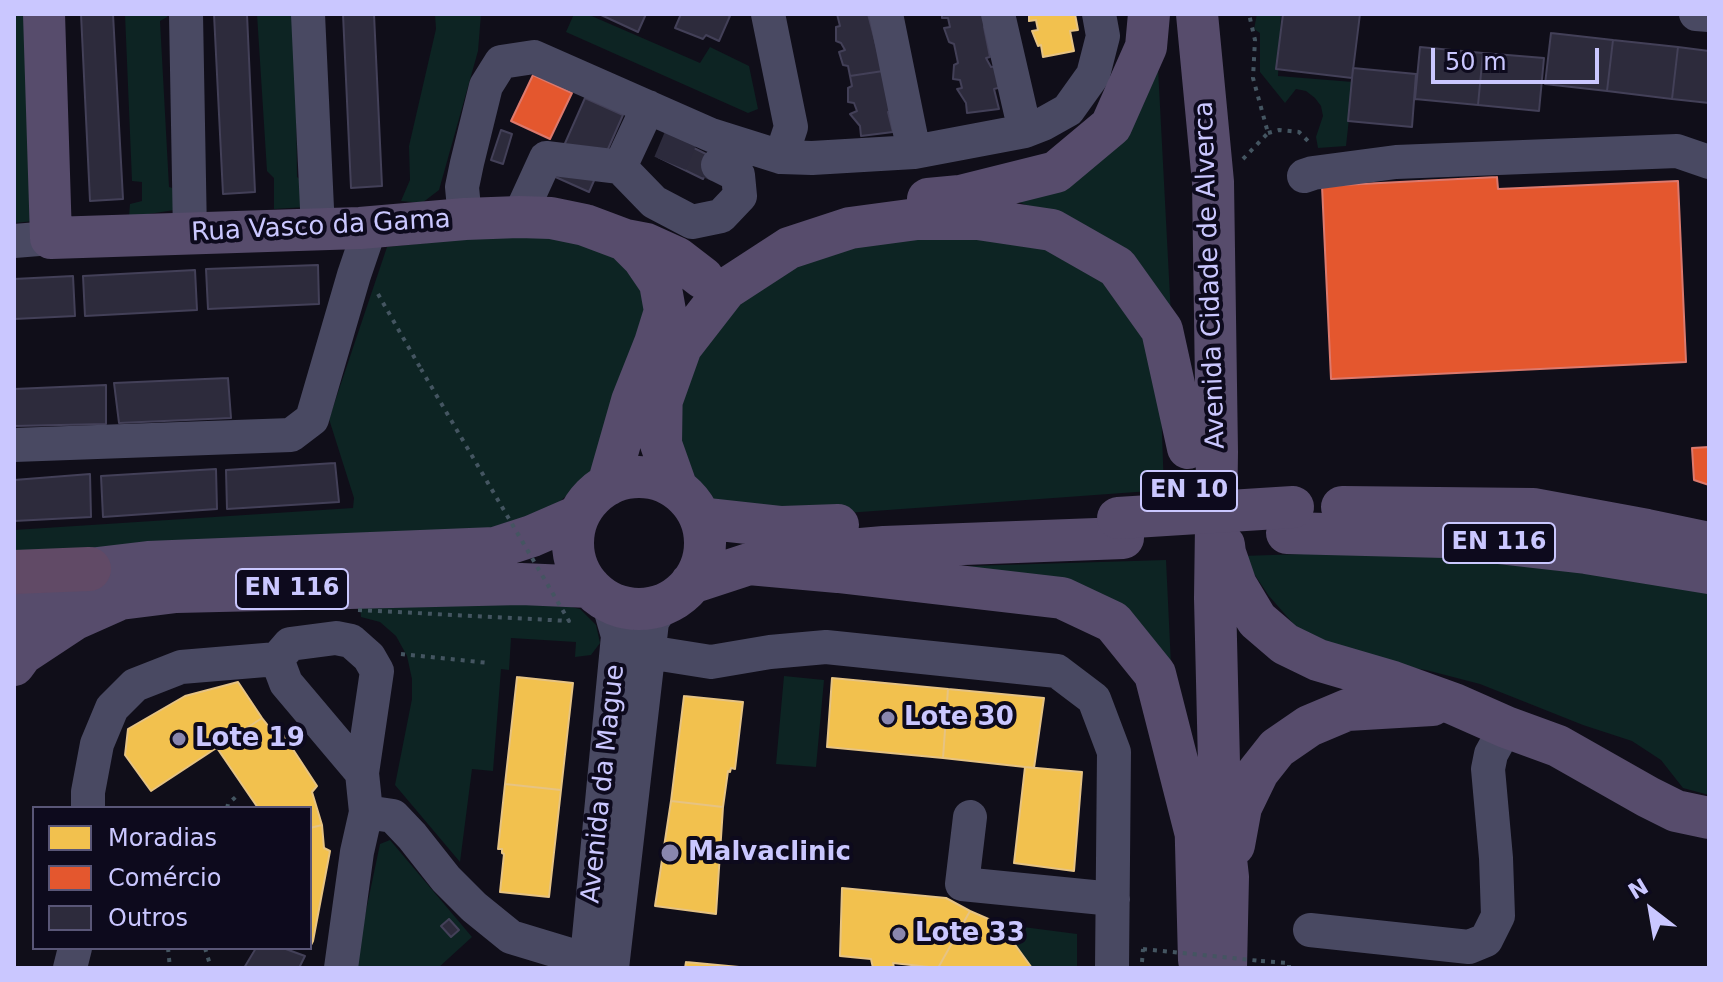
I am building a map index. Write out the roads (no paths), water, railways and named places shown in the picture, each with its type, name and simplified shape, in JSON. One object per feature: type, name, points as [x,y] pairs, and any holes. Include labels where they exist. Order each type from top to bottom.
[{"type":"highway","points":[[14,572],[89,569]]},
{"type":"main road","points":[[33,240],[44,14]]},
{"type":"main road","points":[[655,343],[674,312],[703,278],[763,240],[793,227],[848,211],[960,196],[1056,172],[1111,126],[1146,47],[1149,14]]},
{"type":"main road","name":"Avenida Cidade de Alverca","points":[[1173,14],[1188,179],[1202,450],[1215,598],[1220,805],[1228,877],[1228,963]]},
{"type":"main road","name":"Avenida Cidade de Alverca","points":[[1197,14],[1213,182],[1202,450],[1196,835],[1228,963]]},
{"type":"main road","name":"Rua Vasco da Gama","points":[[33,240],[370,228],[465,219],[551,218],[585,225],[657,248],[677,258],[703,278]]},
{"type":"main road","points":[[661,403],[681,347],[726,289],[789,248],[850,228],[917,219],[978,219],[1052,230],[1117,267],[1162,330],[1202,450],[1225,553],[1236,585],[1257,620],[1285,644],[1318,660],[1393,682],[1558,746],[1676,811],[1709,818]]},
{"type":"main road","points":[[608,485],[632,401],[665,311],[660,283],[643,258],[625,240]]},
{"type":"main road","points":[[688,503],[661,481],[643,477],[625,478],[608,485],[590,498],[578,516],[573,535],[579,572],[599,594],[625,607],[644,608],[677,594],[700,568],[704,534],[661,444],[661,403],[662,372],[670,343],[701,298],[703,278]]},
{"type":"main road","name":"EN 116","points":[[688,503],[782,527],[1121,528]]},
{"type":"main road","name":"EN 116","points":[[677,594],[749,564],[792,555],[1121,528],[1290,520],[1400,506],[1533,509],[1709,543]]},
{"type":"main road","name":"EN 116","points":[[14,616],[34,600],[89,569],[148,562],[495,548],[578,516]]},
{"type":"main road","name":"EN 116","points":[[1290,520],[1586,553],[1709,573]]},
{"type":"main road","points":[[749,564],[1062,598],[1113,622],[1155,674],[1196,835]]},
{"type":"main road","name":"EN 116","points":[[14,665],[22,654],[75,619],[120,599],[176,592],[521,584],[599,594]]},
{"type":"main road","points":[[1228,877],[1241,807],[1258,772],[1277,748],[1309,726],[1347,710],[1454,704]]},
{"type":"street","points":[[186,14],[190,234]]},
{"type":"street","points":[[308,14],[318,230]]},
{"type":"street","points":[[768,14],[791,127],[781,157]]},
{"type":"street","points":[[886,14],[914,152]]},
{"type":"street","points":[[998,14],[1025,131]]},
{"type":"street","points":[[465,219],[462,187],[467,163],[486,86],[501,62],[534,57],[649,126],[711,135],[781,157],[914,152],[1025,131],[1068,110],[1093,75],[1103,36],[1099,14]]},
{"type":"street","points":[[1696,14],[1709,15]]},
{"type":"street","points":[[620,167],[649,126]]},
{"type":"street","points":[[1304,176],[1396,162],[1677,151],[1709,162]]},
{"type":"street","points":[[519,217],[546,158],[620,167],[654,202],[692,222],[721,216],[740,196],[738,175],[718,165]]},
{"type":"street","points":[[14,445],[291,435],[312,419],[370,228]]},
{"type":"street","name":"Avenida da Mague","points":[[595,965],[618,636],[599,594]]},
{"type":"street","name":"Avenida da Mague","points":[[595,965],[652,622],[677,594]]},
{"type":"street","points":[[88,806],[97,744],[112,708],[135,685],[181,667],[277,659],[290,644],[336,638],[351,641],[369,657],[377,671],[362,773],[366,812],[357,852],[341,968]]},
{"type":"street","points":[[648,652],[711,662],[826,647],[1057,671],[1094,699],[1114,752],[1112,968]]},
{"type":"street","points":[[277,659],[286,683],[362,773]]},
{"type":"street","points":[[1310,930],[1469,947],[1486,940],[1498,916],[1488,769],[1491,754],[1506,727]]},
{"type":"street","points":[[366,812],[393,816],[446,879],[511,937],[595,965]]},
{"type":"street","points":[[970,817],[962,884],[1113,899]]},
{"type":"tunnel","points":[[661,141],[718,165]]},
{"type":"place","name":"Lote 30","points":[[888,718]]},
{"type":"place","name":"Lote 19","points":[[179,739]]},
{"type":"place","name":"Malvaclinic","points":[[670,853]]},
{"type":"place","name":"Lote 33","points":[[899,934]]}]
